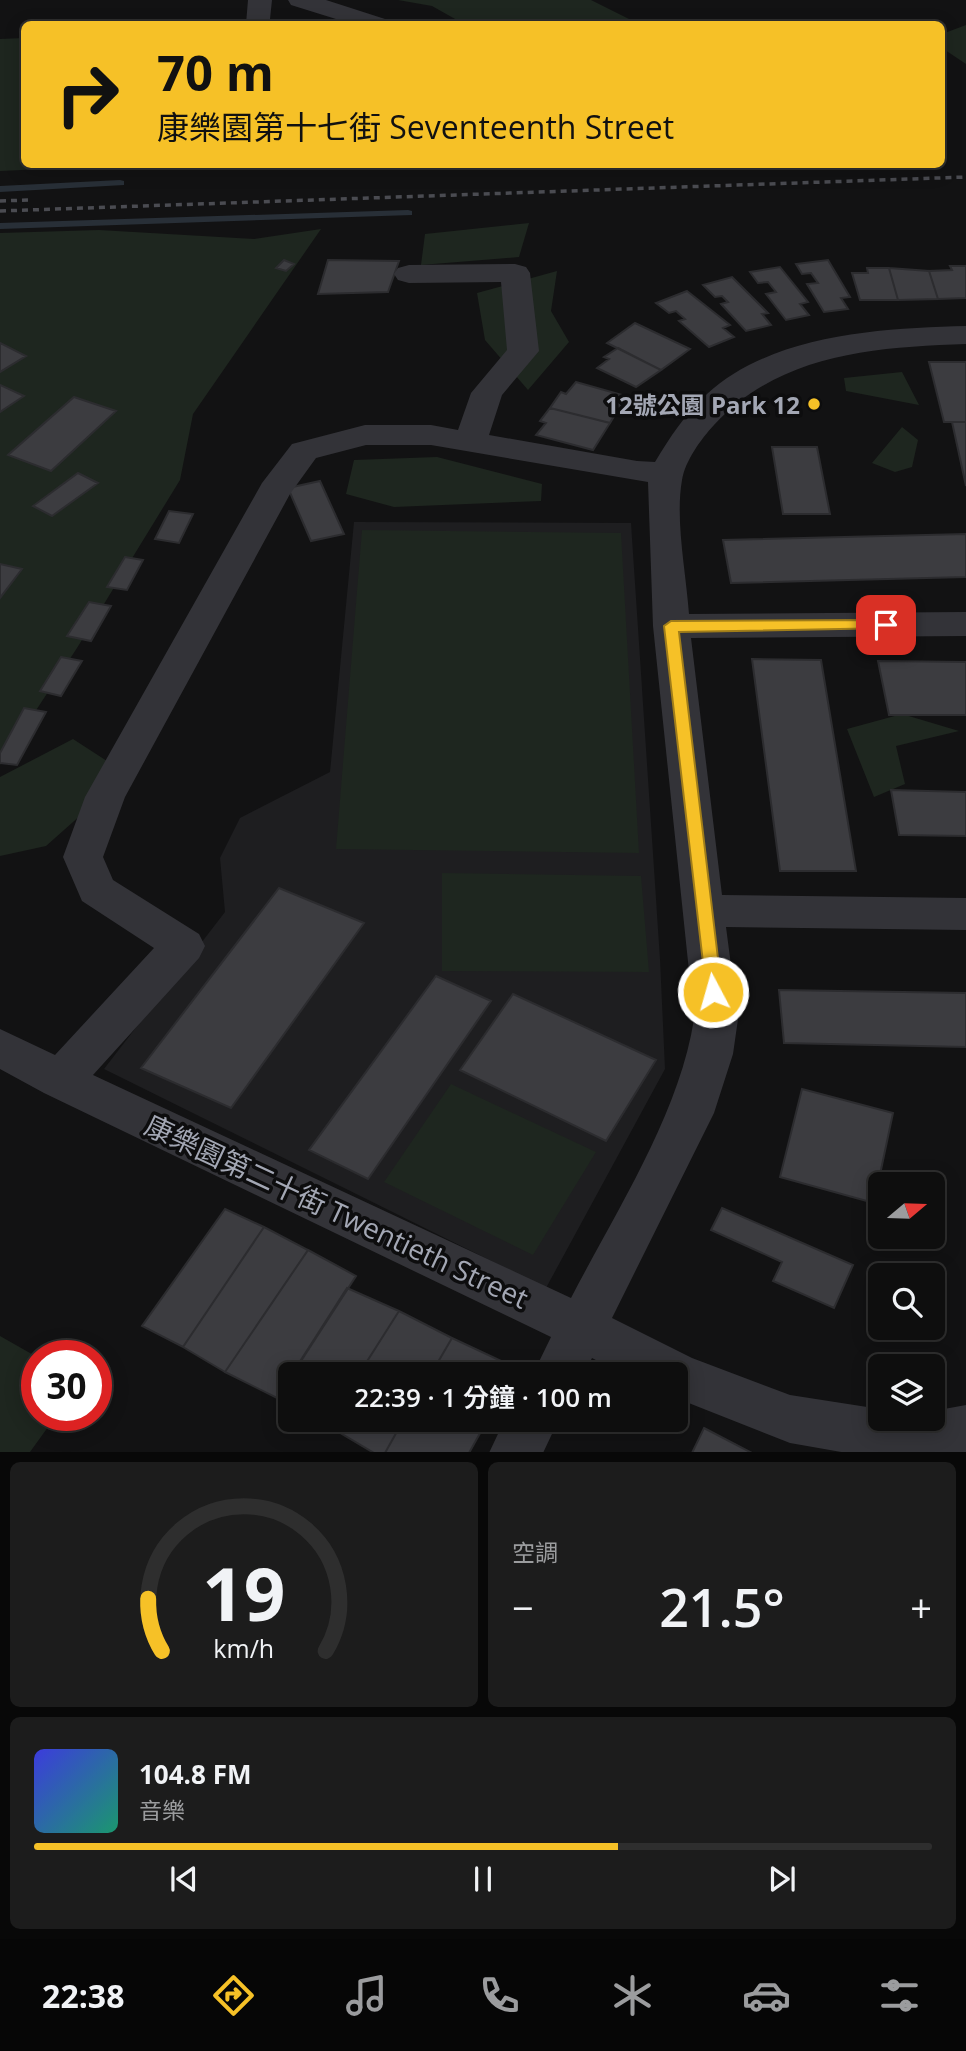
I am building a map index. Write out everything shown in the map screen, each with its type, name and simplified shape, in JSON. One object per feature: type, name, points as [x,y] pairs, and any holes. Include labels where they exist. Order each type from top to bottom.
[{"type":"street","points":[[257,21],[260,0]]},
{"type":"street","points":[[300,0],[366,21]]},
{"type":"street","points":[[409,274],[515,273],[523,351],[487,393],[470,441]]},
{"type":"street","points":[[565,1362],[691,1113],[712,1054],[716,1019],[671,626],[665,518],[666,473],[688,436],[717,401],[749,378],[778,362],[857,342],[966,335]]},
{"type":"street","points":[[60,1080],[184,946],[97,890],[83,857],[105,797],[274,491],[303,451],[365,435],[431,435],[637,471],[666,473]]},
{"type":"street","points":[[671,626],[966,624]]},
{"type":"street","points":[[704,911],[966,914]]},
{"type":"street","name":"康樂園第二十街 Twentieth Street","points":[[0,1047],[60,1080],[651,1362]]},
{"type":"street","name":"康樂園第二十街 Twentieth Street","points":[[688,1379],[790,1419],[917,1438],[966,1429]]},
{"type":"street","points":[[515,1452],[526,1432]]},
{"type":"shaded area","points":[[398,0],[591,0],[633,21],[459,21],[432,6]]},
{"type":"shaded area","points":[[966,25],[966,64],[945,50],[945,33]]},
{"type":"shaded area","points":[[21,38],[21,168],[66,168],[0,171],[0,39]]},
{"type":"shaded area","points":[[529,223],[519,257],[421,265],[425,234]]},
{"type":"shaded area","points":[[321,229],[193,414],[180,480],[77,648],[0,765],[0,233],[99,230],[254,239]]},
{"type":"shaded area","points":[[557,271],[551,311],[569,342],[528,390],[485,340],[477,293]]},
{"type":"shaded area","points":[[902,372],[919,405],[846,391],[844,378]]},
{"type":"shaded area","points":[[902,427],[918,440],[912,467],[895,472],[872,463]]},
{"type":"shaded area","points":[[437,457],[542,484],[541,501],[394,507],[346,494],[354,460]]},
{"type":"shaded area","points":[[354,522],[631,523],[665,1069],[546,1288],[104,1069],[225,912],[220,858],[240,818],[330,772]]},
{"type":"shaded area","points":[[362,530],[621,533],[639,853],[336,849]]},
{"type":"shaded area","points":[[902,714],[959,731],[896,746],[905,784],[874,797],[847,729]]},
{"type":"shaded area","points":[[73,739],[127,774],[46,846],[0,856],[0,777]]},
{"type":"shaded area","points":[[442,873],[641,876],[649,972],[442,971]]},
{"type":"shaded area","points":[[451,1084],[596,1152],[533,1255],[384,1182]]},
{"type":"shaded area","points":[[0,1336],[21,1348],[21,1431],[45,1431],[30,1452],[0,1452]]},
{"type":"building","points":[[284,260],[294,264],[286,271],[276,268]]},
{"type":"building","points":[[328,260],[399,261],[388,292],[318,294]]},
{"type":"building","points":[[828,260],[850,297],[841,298],[848,309],[824,312],[807,284],[818,283],[811,273],[802,274],[796,264]]},
{"type":"building","points":[[950,266],[966,266],[966,298],[938,299],[929,271],[952,270]]},
{"type":"building","points":[[780,267],[808,302],[800,304],[809,315],[786,320],[766,294],[776,292],[768,282],[758,283],[750,272]]},
{"type":"building","points":[[867,268],[889,268],[898,300],[860,300],[852,273],[868,273]]},
{"type":"building","points":[[889,268],[929,271],[938,299],[898,300]]},
{"type":"building","points":[[732,277],[768,313],[762,314],[771,325],[746,331],[721,304],[728,302],[722,296],[715,297],[703,285]]},
{"type":"building","points":[[687,291],[730,325],[723,328],[734,337],[709,347],[679,321],[685,319],[676,311],[669,313],[656,303]]},
{"type":"building","points":[[635,323],[690,349],[661,370],[607,343]]},
{"type":"building","points":[[0,343],[26,356],[0,372]]},
{"type":"building","points":[[618,348],[661,370],[636,387],[597,368],[609,359],[604,357]]},
{"type":"building","points":[[929,362],[966,362],[966,422],[944,422]]},
{"type":"building","points":[[576,382],[626,396],[610,423],[550,408],[561,392],[566,394]]},
{"type":"building","points":[[0,385],[24,396],[0,412]]},
{"type":"building","points":[[74,397],[116,411],[51,471],[8,455]]},
{"type":"building","points":[[550,408],[610,423],[593,450],[536,435],[546,423],[540,421]]},
{"type":"building","points":[[952,422],[966,422],[966,486]]},
{"type":"building","points":[[772,447],[817,447],[830,514],[783,514]]},
{"type":"building","points":[[78,473],[98,483],[52,516],[33,506]]},
{"type":"building","points":[[320,481],[344,534],[311,541],[288,488]]},
{"type":"building","points":[[169,511],[193,514],[179,543],[155,539]]},
{"type":"building","points":[[966,534],[966,577],[731,583],[723,540]]},
{"type":"building","points":[[125,557],[143,560],[127,590],[107,587]]},
{"type":"building","points":[[0,564],[22,569],[0,598]]},
{"type":"building","points":[[89,602],[111,606],[91,641],[67,636]]},
{"type":"building","points":[[61,657],[82,661],[61,696],[40,691]]},
{"type":"building","points":[[752,659],[821,660],[856,871],[780,871]]},
{"type":"building","points":[[878,661],[966,662],[966,715],[889,715]]},
{"type":"building","points":[[24,708],[46,712],[17,765],[0,763],[0,753]]},
{"type":"building","points":[[891,790],[966,792],[966,836],[899,835]]},
{"type":"building","points":[[279,888],[364,923],[231,1108],[141,1068]]},
{"type":"building","points":[[436,976],[491,1001],[368,1179],[309,1150]]},
{"type":"building","points":[[779,990],[966,993],[966,1047],[784,1043]]},
{"type":"building","points":[[513,994],[656,1060],[606,1141],[460,1070]]},
{"type":"building","points":[[802,1089],[893,1113],[881,1172],[868,1172],[868,1201],[780,1177]]},
{"type":"building","points":[[722,1208],[853,1265],[834,1308],[773,1281],[782,1262],[711,1230]]},
{"type":"building","points":[[225,1209],[264,1227],[183,1347],[142,1326]]},
{"type":"building","points":[[264,1227],[308,1250],[225,1372],[183,1347]]},
{"type":"building","points":[[308,1250],[356,1276],[300,1362],[278,1362],[277,1398],[225,1372]]},
{"type":"building","points":[[347,1288],[399,1311],[367,1362],[300,1362]]},
{"type":"building","points":[[399,1311],[452,1338],[438,1362],[367,1362]]},
{"type":"building","points":[[452,1338],[503,1362],[438,1362]]},
{"type":"building","points":[[704,1428],[750,1452],[692,1452]]},
{"type":"building","points":[[339,1432],[397,1432],[386,1452],[372,1452]]},
{"type":"building","points":[[397,1432],[481,1432],[470,1452],[386,1452]]},
{"type":"waterway","points":[[0,189],[120,183]]},
{"type":"waterway","points":[[0,226],[408,213]]},
{"type":"railway","points":[[0,211],[966,177]]},
{"type":"railway","points":[[0,201],[28,200]]},
{"type":"place","name":"12號公園 Park 12","points":[[814,404]]},
{"type":"route","points":[[713,992],[671,626],[886,625]]}]
